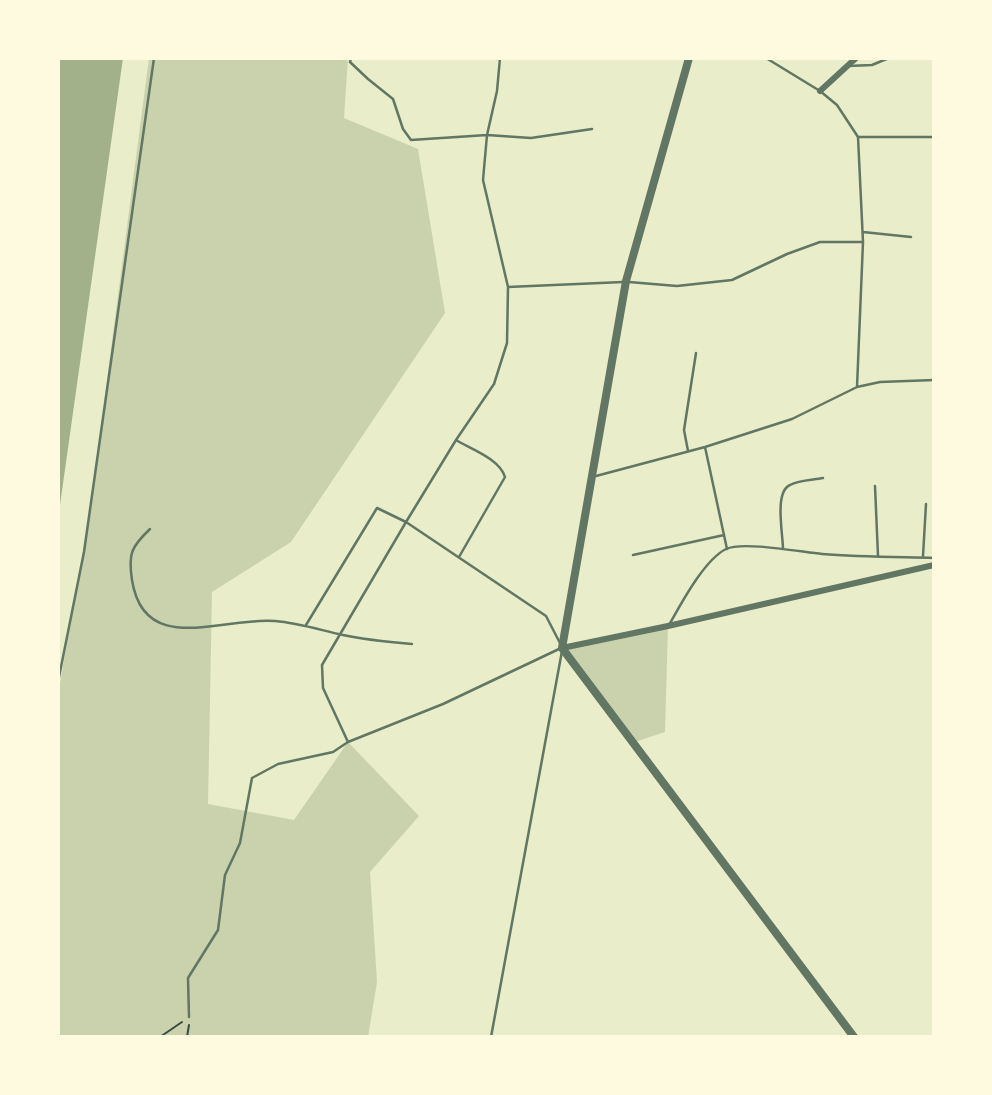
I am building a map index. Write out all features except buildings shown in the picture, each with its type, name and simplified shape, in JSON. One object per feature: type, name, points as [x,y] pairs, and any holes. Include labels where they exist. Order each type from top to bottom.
[{"type":"street","points":[[689,58],[626,281],[562,648],[854,1037]]},
{"type":"street","points":[[820,91],[856,58]]},
{"type":"street","points":[[562,648],[934,565]]},
{"type":"lane","points":[[58,682],[84,552],[154,58]]},
{"type":"lane","points":[[351,58],[350,62],[393,99],[403,129],[411,140],[487,135],[531,138],[592,129]]},
{"type":"lane","points":[[348,742],[323,688],[322,665],[456,440],[494,384],[507,343],[508,287],[483,180],[487,135],[497,91],[500,59],[481,58]]},
{"type":"lane","points":[[766,58],[820,91],[837,105],[858,137],[863,242],[857,387]]},
{"type":"lane","points":[[846,66],[872,65],[889,58]]},
{"type":"lane","points":[[858,137],[934,136]]},
{"type":"lane","points":[[863,232],[911,237]]},
{"type":"lane","points":[[508,287],[626,281],[677,286],[732,279],[787,254],[820,243],[863,242]]},
{"type":"lane","points":[[688,451],[684,430],[696,353]]},
{"type":"lane","points":[[592,477],[705,447],[792,419],[857,387],[880,382],[934,380]]},
{"type":"lane","points":[[456,440],[496,464],[503,470],[505,477],[459,558]]},
{"type":"lane","points":[[705,447],[727,549]]},
{"type":"lane","points":[[784,550],[780,497],[784,489],[791,484],[823,478]]},
{"type":"lane","points":[[876,486],[878,556]]},
{"type":"lane","points":[[923,558],[926,504]]},
{"type":"lane","points":[[306,625],[377,508],[406,522],[546,615],[562,648],[491,1037]]},
{"type":"lane","points":[[150,529],[130,552],[132,583],[143,611],[161,626],[182,628],[272,620],[380,642],[412,644]]},
{"type":"lane","points":[[633,555],[724,535]]},
{"type":"lane","points":[[668,626],[706,567],[727,549],[742,547],[934,558]]},
{"type":"lane","points":[[189,1017],[188,978],[218,930],[225,875],[240,843],[252,778],[278,764],[333,752],[348,742],[443,704],[562,648]]},
{"type":"path","points":[[160,1037],[189,1017]]},
{"type":"path","points":[[187,1037],[189,1017]]},
{"type":"shaded area","points":[[58,58],[123,58],[58,519]]},
{"type":"shaded area","points":[[149,58],[348,58],[344,118],[418,149],[445,313],[291,542],[212,592],[208,804],[294,820],[348,742],[419,816],[370,872],[377,982],[368,1037],[58,1037],[58,695],[90,510]]},
{"type":"shaded area","points":[[668,626],[665,732],[632,743],[565,649]]}]
